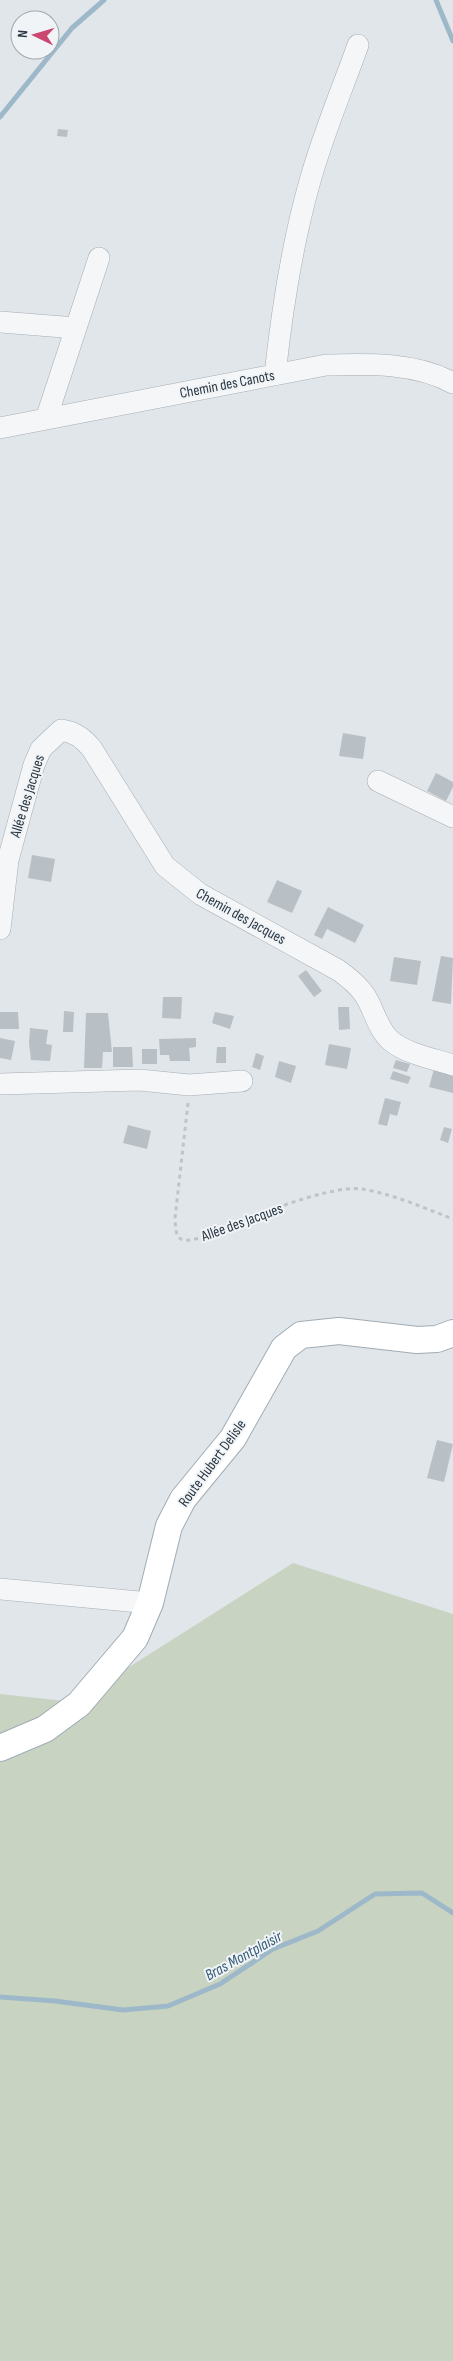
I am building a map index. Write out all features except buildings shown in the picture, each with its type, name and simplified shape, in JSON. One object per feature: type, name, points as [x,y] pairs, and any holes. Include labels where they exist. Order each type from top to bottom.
[{"type":"main road","name":"Route Hubert Delisle","points":[[0,1748],[45,1729],[79,1704],[135,1638],[150,1603],[169,1526],[183,1499],[233,1438],[284,1348],[301,1335],[338,1331],[417,1340],[437,1339],[453,1333]]},
{"type":"street","points":[[276,375],[282,309],[292,252],[310,181],[358,45]]},
{"type":"street","points":[[46,419],[99,258]]},
{"type":"street","points":[[0,322],[76,328]]},
{"type":"street","name":"Chemin des Canots","points":[[0,428],[326,365],[379,364],[413,370],[453,383]]},
{"type":"street","name":"Allée des Jacques","points":[[0,929],[2,896],[8,860],[34,765],[41,749],[62,730]]},
{"type":"street","name":"Chemin des Jacques","points":[[62,730],[72,731],[92,748],[166,866],[176,876],[200,894],[353,980],[365,995],[382,1029],[392,1041],[405,1048],[453,1065]]},
{"type":"street","points":[[378,782],[453,817]]},
{"type":"street","points":[[0,1084],[140,1080],[189,1085],[242,1081]]},
{"type":"street","points":[[0,1589],[150,1603]]},
{"type":"path","name":"Allée des Jacques","points":[[189,1085],[175,1218],[176,1234],[181,1239],[187,1241],[199,1238],[301,1201],[341,1189],[362,1189],[385,1194],[453,1219]]},
{"type":"green space","points":[[293,1563],[453,1614],[453,2361],[0,2361],[0,1694],[74,1702]]},
{"type":"waterway","points":[[0,117],[72,28],[104,0]]},
{"type":"waterway","points":[[436,0],[453,41]]},
{"type":"waterway","name":"Bras Montplaisir","points":[[0,1997],[55,2001],[123,2010],[168,2006],[220,1984],[273,1949],[318,1931],[375,1894],[422,1893],[453,1913]]}]
